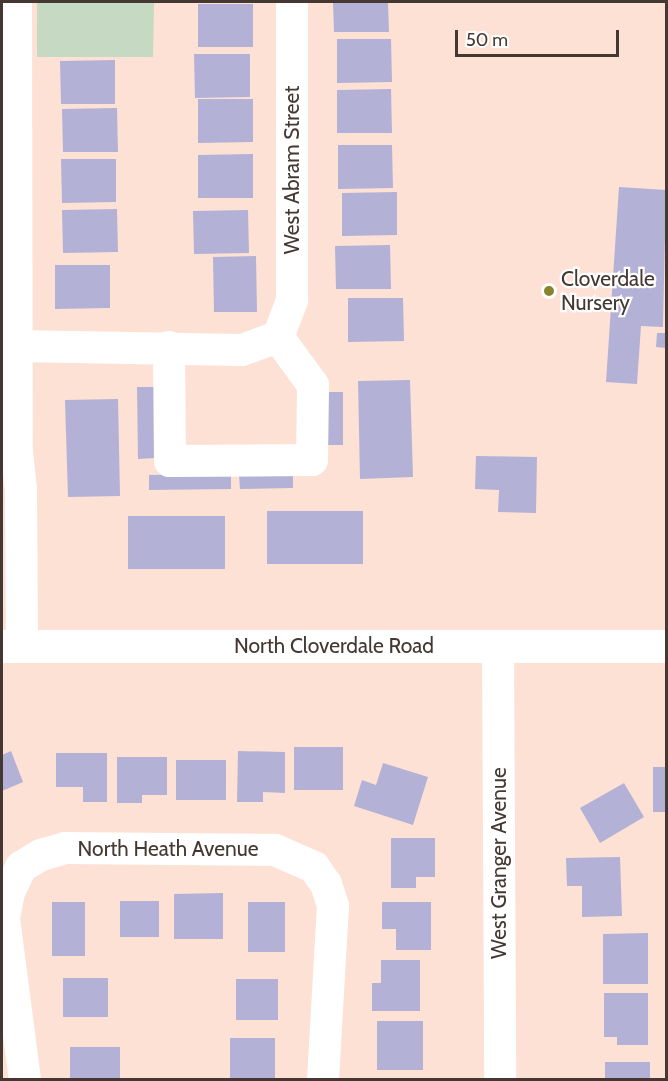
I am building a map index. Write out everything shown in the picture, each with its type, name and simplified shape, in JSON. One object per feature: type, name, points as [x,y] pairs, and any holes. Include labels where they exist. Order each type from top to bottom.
[{"type":"main road","name":"North Cloverdale Road","points":[[12,646],[666,646]]},
{"type":"street","points":[[12,646],[16,346],[16,2]]},
{"type":"street","name":"West Abram Street","points":[[278,337],[292,300],[292,2]]},
{"type":"street","points":[[16,346],[169,347],[242,350],[278,337],[313,385],[312,460],[170,461],[169,347]]},
{"type":"street","name":"West Granger Avenue","points":[[498,646],[500,1080]]},
{"type":"street","name":"North Heath Avenue","points":[[25,1080],[4,918],[9,892],[21,867],[41,855],[77,848],[275,850],[314,867],[326,884],[333,906],[323,1080]]},
{"type":"green space","points":[[37,2],[154,2],[153,57],[37,57]]},
{"type":"building","points":[[333,2],[388,2],[389,32],[334,32]]},
{"type":"building","points":[[198,4],[253,4],[253,47],[198,47]]},
{"type":"building","points":[[337,39],[391,39],[392,82],[337,83]]},
{"type":"building","points":[[194,54],[250,54],[250,97],[195,98]]},
{"type":"building","points":[[115,60],[115,104],[61,104],[60,61]]},
{"type":"building","points":[[391,89],[392,133],[337,133],[337,90]]},
{"type":"building","points":[[198,99],[253,99],[253,142],[198,143]]},
{"type":"building","points":[[117,108],[118,152],[63,152],[62,109]]},
{"type":"building","points":[[338,145],[392,145],[393,188],[338,189]]},
{"type":"building","points":[[253,154],[253,198],[198,198],[198,155]]},
{"type":"building","points":[[61,159],[116,159],[116,202],[62,203]]},
{"type":"building","points":[[619,187],[666,190],[663,327],[641,326],[637,384],[606,382]]},
{"type":"building","points":[[397,192],[397,235],[342,236],[342,193]]},
{"type":"building","points":[[117,209],[118,252],[63,253],[62,210]]},
{"type":"building","points":[[248,210],[249,253],[194,254],[193,211]]},
{"type":"building","points":[[390,245],[391,289],[336,289],[335,246]]},
{"type":"building","points":[[256,256],[257,312],[214,312],[213,257]]},
{"type":"building","points":[[55,265],[110,265],[110,308],[55,309]]},
{"type":"building","points":[[348,298],[403,298],[404,341],[348,342]]},
{"type":"building","points":[[657,333],[666,333],[666,348],[656,347]]},
{"type":"building","points":[[410,380],[413,477],[360,479],[358,381]]},
{"type":"building","points":[[137,387],[155,387],[155,458],[138,459]]},
{"type":"building","points":[[325,392],[343,392],[343,445],[325,445]]},
{"type":"building","points":[[118,399],[120,496],[68,497],[65,400]]},
{"type":"building","points":[[476,456],[537,457],[536,513],[498,512],[499,490],[475,489]]},
{"type":"building","points":[[231,474],[231,489],[149,490],[149,475]]},
{"type":"building","points":[[293,474],[293,488],[240,489],[239,475]]},
{"type":"building","points":[[267,511],[363,511],[363,564],[267,564]]},
{"type":"building","points":[[128,516],[225,516],[225,569],[128,569]]},
{"type":"building","points":[[294,747],[343,747],[343,790],[294,790]]},
{"type":"building","points":[[11,751],[23,782],[2,791],[2,755]]},
{"type":"building","points":[[238,751],[285,752],[285,793],[263,792],[263,802],[237,802]]},
{"type":"building","points":[[56,753],[107,753],[107,802],[83,802],[83,787],[56,787]]},
{"type":"building","points":[[117,757],[167,757],[167,795],[142,795],[142,803],[117,803]]},
{"type":"building","points":[[176,760],[226,760],[226,800],[176,800]]},
{"type":"building","points":[[383,763],[428,777],[413,825],[354,806],[362,780],[376,785]]},
{"type":"building","points":[[653,767],[666,767],[666,812],[653,812]]},
{"type":"building","points":[[624,783],[644,817],[600,843],[580,808]]},
{"type":"building","points":[[391,838],[435,838],[435,877],[416,877],[416,888],[391,888]]},
{"type":"building","points":[[620,857],[622,916],[582,917],[582,886],[567,886],[566,858]]},
{"type":"building","points":[[223,893],[223,939],[174,939],[174,894]]},
{"type":"building","points":[[120,901],[159,901],[159,937],[120,937]]},
{"type":"building","points":[[52,902],[85,902],[85,956],[52,956]]},
{"type":"building","points":[[248,902],[285,902],[285,952],[248,952]]},
{"type":"building","points":[[382,902],[431,902],[431,950],[396,950],[396,929],[382,929]]},
{"type":"building","points":[[648,933],[648,984],[603,984],[603,934]]},
{"type":"building","points":[[381,960],[420,960],[420,1011],[372,1011],[372,983],[381,983]]},
{"type":"building","points":[[63,978],[108,978],[108,1017],[63,1017]]},
{"type":"building","points":[[236,979],[278,979],[278,1020],[236,1020]]},
{"type":"building","points":[[604,993],[648,993],[648,1045],[617,1045],[617,1037],[604,1037]]},
{"type":"building","points":[[377,1021],[423,1021],[423,1070],[377,1070]]},
{"type":"building","points":[[230,1038],[275,1038],[275,1080],[230,1080]]},
{"type":"building","points":[[70,1047],[120,1047],[120,1080],[70,1080]]},
{"type":"building","points":[[605,1062],[650,1062],[650,1080],[605,1080]]},
{"type":"place","name":"Cloverdale Nursery","points":[[549,291]]}]
